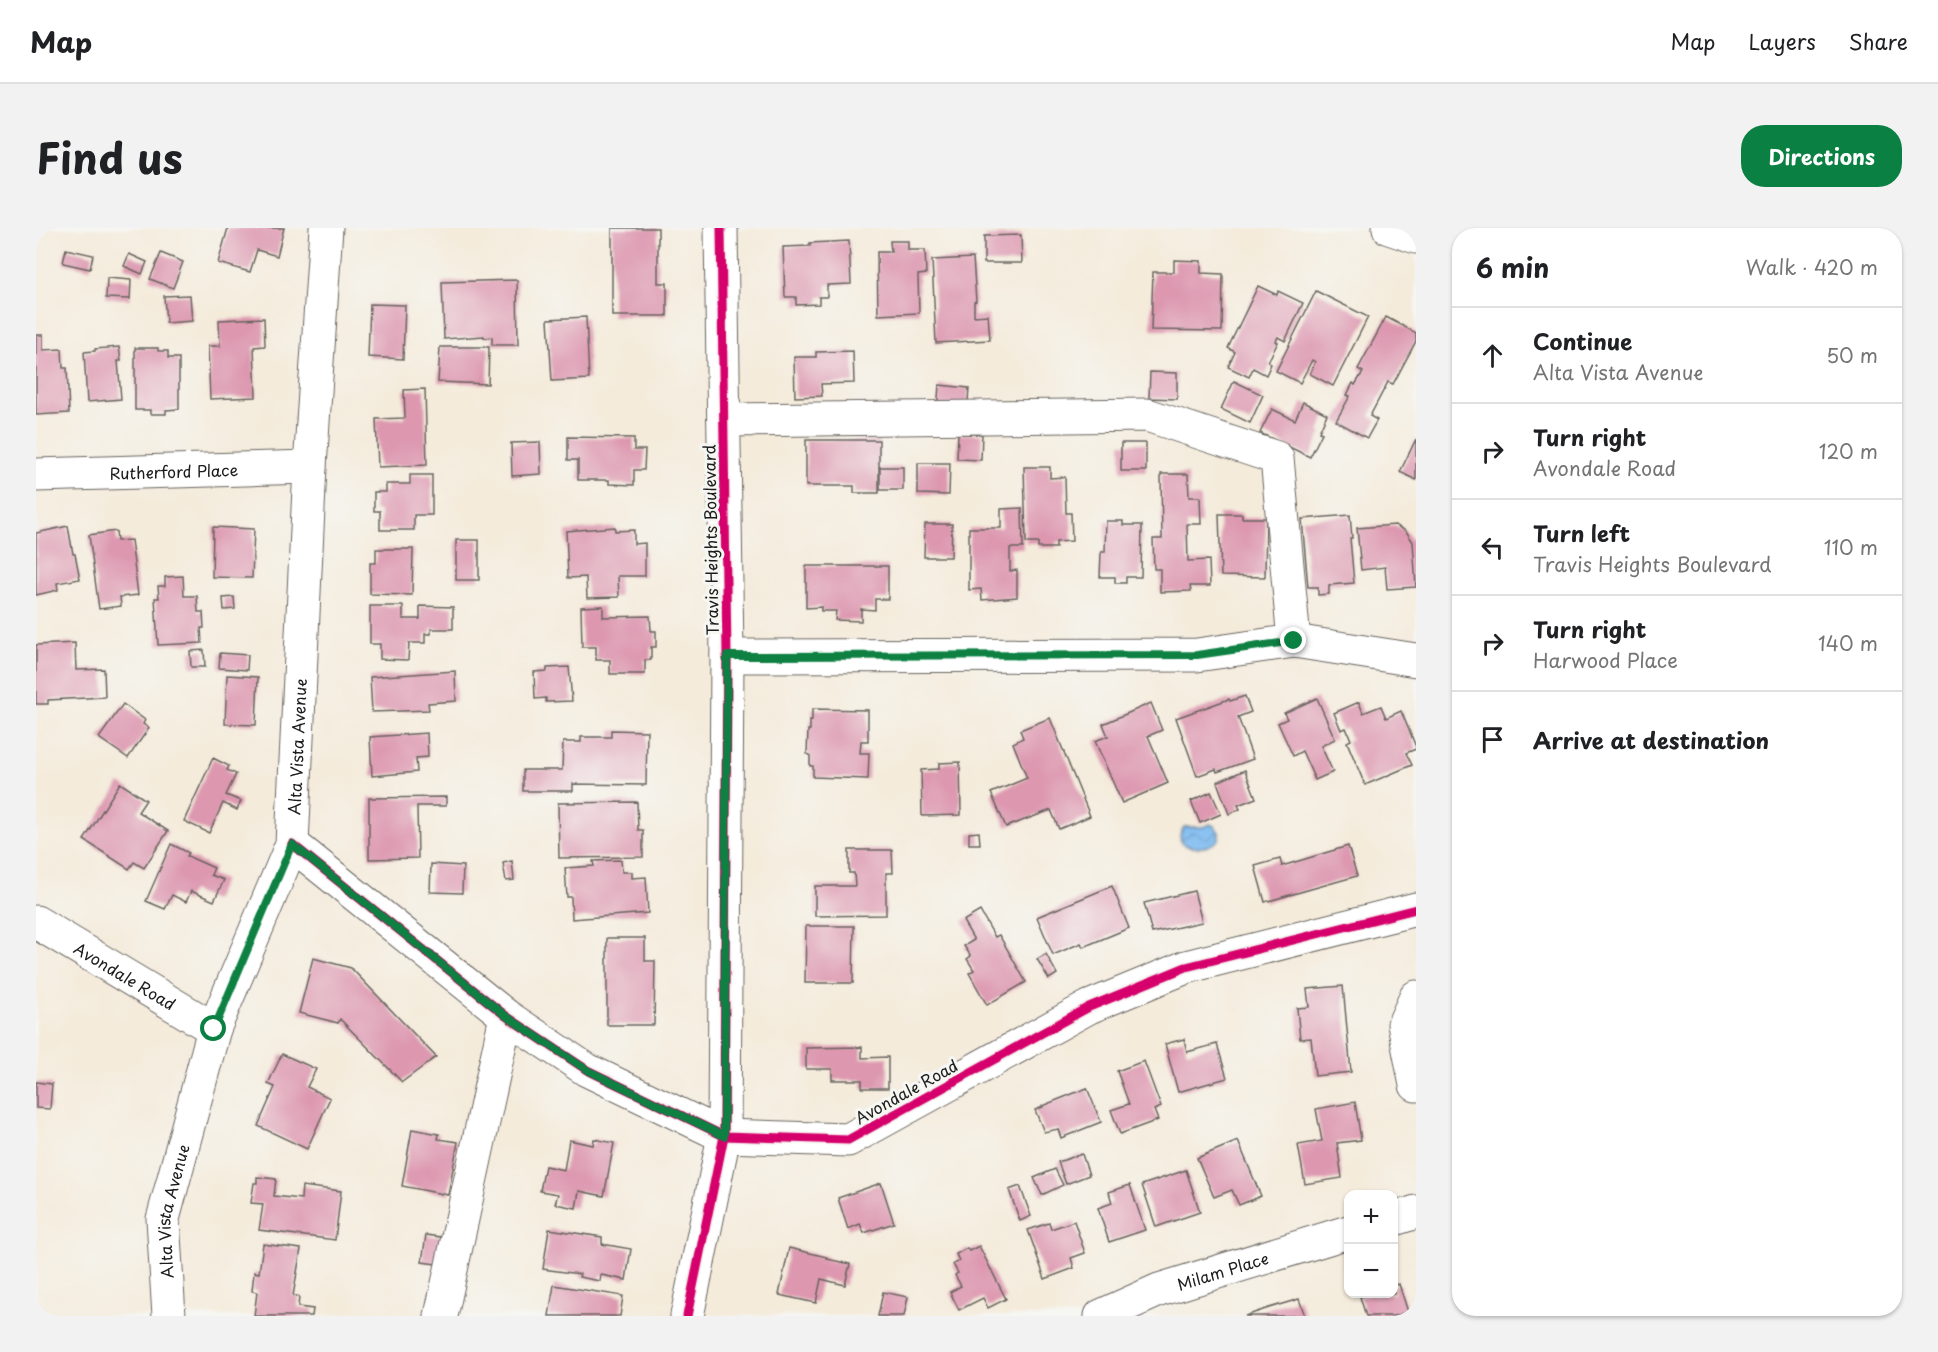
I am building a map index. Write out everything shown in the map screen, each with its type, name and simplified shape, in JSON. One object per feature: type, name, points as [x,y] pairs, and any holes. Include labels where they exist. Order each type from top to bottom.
[{"type":"street","name":"Alta Vista Avenue","points":[[169,1316],[163,1219],[214,1029],[292,844],[310,467],[326,228]]},
{"type":"street","name":"Travis Heights Boulevard","points":[[687,1316],[724,1136],[727,656],[721,228]]},
{"type":"street","points":[[1389,228],[1416,237]]},
{"type":"street","points":[[724,420],[1147,415],[1277,458],[1294,641]]},
{"type":"street","name":"Rutherford Place","points":[[36,475],[310,467]]},
{"type":"street","points":[[727,656],[1197,655],[1294,641],[1416,660]]},
{"type":"street","name":"Avondale Road","points":[[292,844],[506,1016],[587,1070],[724,1136],[848,1140],[1089,1007],[1186,967],[1416,909]]},
{"type":"street","name":"Avondale Road","points":[[36,922],[214,1029]]},
{"type":"street","points":[[1416,997],[1404,1024],[1416,1085]]},
{"type":"street","points":[[441,1316],[506,1016]]},
{"type":"street","points":[[1398,1218],[1416,1212]]},
{"type":"street","name":"Milam Place","points":[[1101,1316],[1159,1290],[1344,1233]]},
{"type":"water","points":[[1210,824],[1219,832],[1219,839],[1211,845],[1191,847],[1181,843],[1180,835],[1184,827],[1203,827]]},
{"type":"building","points":[[228,228],[284,228],[277,256],[257,250],[250,272],[218,263]]},
{"type":"building","points":[[612,228],[658,228],[658,283],[667,283],[667,316],[612,316]]},
{"type":"building","points":[[1021,235],[1022,263],[984,263],[984,236]]},
{"type":"building","points":[[849,241],[851,284],[827,285],[827,297],[819,297],[819,304],[796,305],[796,297],[785,297],[783,247]]},
{"type":"building","points":[[890,241],[908,241],[908,250],[925,250],[926,274],[918,275],[919,313],[878,315],[877,252],[891,252]]},
{"type":"building","points":[[66,249],[93,255],[90,269],[63,263]]},
{"type":"building","points":[[161,253],[183,262],[173,288],[150,279]]},
{"type":"building","points":[[129,254],[147,262],[142,274],[124,266]]},
{"type":"building","points":[[973,258],[976,301],[974,302],[974,316],[988,315],[990,340],[936,343],[932,260]]},
{"type":"building","points":[[1174,260],[1201,261],[1201,273],[1223,274],[1222,331],[1151,330],[1153,272],[1174,272]]},
{"type":"building","points":[[107,278],[131,280],[130,299],[106,298]]},
{"type":"building","points":[[517,280],[518,345],[492,345],[492,337],[484,338],[484,336],[444,339],[442,282]]},
{"type":"building","points":[[1258,286],[1277,295],[1278,291],[1303,303],[1285,341],[1278,337],[1276,341],[1278,342],[1268,362],[1271,364],[1266,375],[1253,368],[1249,377],[1228,367],[1235,352],[1228,348]]},
{"type":"building","points":[[1316,291],[1368,317],[1333,386],[1310,374],[1315,362],[1312,360],[1300,383],[1276,371]]},
{"type":"building","points":[[190,295],[192,321],[166,323],[164,296]]},
{"type":"building","points":[[370,304],[405,305],[403,359],[368,357]]},
{"type":"building","points":[[586,317],[589,379],[552,381],[548,319]]},
{"type":"building","points":[[1386,317],[1416,333],[1416,341],[1393,384],[1388,382],[1370,416],[1377,420],[1367,438],[1336,421],[1350,396],[1347,395],[1353,383],[1355,385],[1363,372],[1358,369]]},
{"type":"building","points":[[264,318],[265,346],[254,347],[256,397],[210,399],[208,346],[220,346],[219,320]]},
{"type":"building","points":[[36,335],[43,335],[43,350],[62,349],[63,368],[67,368],[69,413],[36,415]]},
{"type":"building","points":[[119,347],[121,399],[87,402],[84,352]]},
{"type":"building","points":[[440,347],[489,347],[488,384],[438,382]]},
{"type":"building","points":[[135,348],[158,348],[158,351],[168,351],[168,358],[179,358],[179,409],[166,410],[166,414],[150,414],[150,410],[135,410]]},
{"type":"building","points":[[853,351],[854,383],[821,384],[822,396],[795,397],[794,357],[816,357],[816,352]]},
{"type":"building","points":[[1150,372],[1177,373],[1177,399],[1149,398]]},
{"type":"building","points":[[1234,381],[1263,395],[1250,423],[1221,409]]},
{"type":"building","points":[[939,385],[969,388],[967,414],[937,411]]},
{"type":"building","points":[[425,389],[427,465],[378,467],[376,419],[405,418],[404,390]]},
{"type":"building","points":[[1303,402],[1327,414],[1319,432],[1322,433],[1310,457],[1260,433],[1272,409],[1295,420]]},
{"type":"building","points":[[958,434],[982,434],[981,460],[957,459]]},
{"type":"building","points":[[568,437],[634,438],[634,450],[645,450],[644,470],[634,470],[634,485],[609,484],[609,480],[578,480],[578,460],[568,460]]},
{"type":"building","points":[[1416,439],[1416,480],[1400,472]]},
{"type":"building","points":[[806,440],[879,440],[879,493],[854,493],[854,486],[806,486]]},
{"type":"building","points":[[540,442],[541,474],[512,476],[511,443]]},
{"type":"building","points":[[1121,443],[1146,443],[1146,471],[1121,471]]},
{"type":"building","points":[[918,463],[950,463],[949,495],[918,494]]},
{"type":"building","points":[[880,467],[903,467],[903,490],[880,490]]},
{"type":"building","points":[[1024,467],[1050,467],[1050,478],[1065,477],[1066,513],[1071,513],[1072,541],[1056,542],[1056,548],[1038,548],[1038,543],[1026,543]]},
{"type":"building","points":[[1161,474],[1188,474],[1189,497],[1200,497],[1201,524],[1187,524],[1188,561],[1209,560],[1210,586],[1190,586],[1191,591],[1160,592],[1160,569],[1154,569],[1153,539],[1162,539]]},
{"type":"building","points":[[410,475],[432,475],[432,515],[414,515],[414,530],[380,530],[380,511],[374,511],[374,492],[386,492],[386,484],[410,484]]},
{"type":"building","points":[[1022,508],[1023,548],[1010,548],[1010,571],[1017,570],[1017,597],[982,600],[981,589],[969,590],[969,528],[1001,528],[1001,509]]},
{"type":"building","points":[[1219,514],[1242,514],[1242,518],[1266,518],[1265,577],[1221,576]]},
{"type":"building","points":[[1350,515],[1354,583],[1329,585],[1329,594],[1318,595],[1318,587],[1308,587],[1302,519]]},
{"type":"building","points":[[1106,521],[1123,521],[1123,525],[1142,525],[1141,577],[1126,577],[1126,583],[1115,583],[1115,577],[1100,577],[1101,552],[1105,552]]},
{"type":"building","points":[[925,524],[952,524],[951,557],[924,557]]},
{"type":"building","points":[[1395,525],[1406,531],[1413,542],[1416,587],[1387,589],[1385,567],[1361,570],[1357,528]]},
{"type":"building","points":[[68,526],[80,579],[57,583],[58,590],[36,595],[36,533]]},
{"type":"building","points":[[213,527],[254,529],[252,578],[212,577]]},
{"type":"building","points":[[615,527],[615,531],[634,530],[634,544],[645,543],[645,576],[618,576],[619,597],[587,598],[586,577],[568,578],[566,531]]},
{"type":"building","points":[[116,531],[117,541],[131,540],[138,595],[120,597],[121,606],[99,609],[89,535]]},
{"type":"building","points":[[456,540],[479,540],[479,580],[456,580]]},
{"type":"building","points":[[376,549],[413,549],[412,595],[370,594],[370,563],[376,563]]},
{"type":"building","points":[[806,566],[888,566],[888,599],[875,599],[875,610],[861,609],[861,621],[835,620],[836,611],[821,611],[821,607],[806,608]]},
{"type":"building","points":[[183,576],[184,596],[197,596],[198,612],[203,612],[202,643],[158,645],[155,598],[159,598],[158,586],[165,586],[165,577]]},
{"type":"building","points":[[234,597],[235,609],[224,610],[223,598]]},
{"type":"building","points":[[370,606],[403,606],[403,619],[420,619],[420,606],[453,607],[453,629],[431,629],[431,634],[425,634],[425,643],[409,643],[408,660],[380,659],[380,644],[370,644]]},
{"type":"building","points":[[603,606],[603,617],[650,616],[651,631],[656,631],[656,647],[651,647],[651,660],[645,660],[645,674],[610,674],[610,660],[596,660],[596,647],[582,647],[581,607]]},
{"type":"building","points":[[75,643],[76,670],[104,669],[105,697],[48,700],[48,704],[36,704],[36,645]]},
{"type":"building","points":[[204,650],[205,667],[191,667],[190,651]]},
{"type":"building","points":[[220,653],[248,655],[247,670],[219,668]]},
{"type":"building","points":[[569,667],[572,701],[546,702],[546,698],[535,699],[534,672],[547,671],[547,668]]},
{"type":"building","points":[[455,671],[456,701],[428,703],[429,710],[372,712],[370,677]]},
{"type":"building","points":[[227,675],[258,677],[256,725],[225,724]]},
{"type":"building","points":[[1245,696],[1251,712],[1238,717],[1253,759],[1217,772],[1216,769],[1197,776],[1176,718],[1229,699],[1230,701]]},
{"type":"building","points":[[1317,698],[1335,739],[1321,746],[1333,772],[1315,780],[1302,751],[1293,756],[1278,723],[1287,719],[1284,713]]},
{"type":"building","points":[[1359,702],[1363,713],[1381,706],[1386,718],[1401,711],[1416,747],[1406,753],[1412,765],[1365,785],[1347,742],[1351,740],[1346,728],[1341,730],[1334,713]]},
{"type":"building","points":[[1151,703],[1162,730],[1148,736],[1168,783],[1122,803],[1095,741],[1108,736],[1103,724]]},
{"type":"building","points":[[123,704],[145,720],[143,724],[149,728],[128,758],[99,738]]},
{"type":"building","points":[[812,709],[868,710],[868,741],[861,741],[860,753],[869,753],[868,779],[813,777],[813,766],[810,766],[810,755],[807,754]]},
{"type":"building","points":[[1050,718],[1090,816],[1059,829],[1051,810],[1006,827],[991,793],[1027,778],[1013,743],[1023,738],[1020,730]]},
{"type":"building","points":[[611,730],[647,731],[646,785],[573,784],[573,791],[523,791],[523,770],[562,770],[563,742],[581,742],[581,737],[611,737]]},
{"type":"building","points":[[427,733],[428,757],[416,758],[417,772],[372,776],[370,737]]},
{"type":"building","points":[[213,758],[229,766],[227,770],[236,774],[226,795],[241,801],[237,810],[223,803],[209,833],[184,821]]},
{"type":"building","points":[[960,762],[961,815],[922,816],[921,770],[939,769],[939,763]]},
{"type":"building","points":[[1245,770],[1256,798],[1238,805],[1240,809],[1229,814],[1217,782]]},
{"type":"building","points":[[120,783],[146,800],[138,812],[168,831],[144,868],[134,862],[129,869],[84,840]]},
{"type":"building","points":[[1211,792],[1221,814],[1200,823],[1191,801]]},
{"type":"building","points":[[446,797],[446,806],[417,806],[418,858],[369,859],[369,798]]},
{"type":"building","points":[[637,802],[638,830],[643,830],[643,857],[559,858],[558,803]]},
{"type":"building","points":[[979,832],[980,844],[969,844],[969,833]]},
{"type":"building","points":[[171,844],[189,853],[187,856],[214,868],[211,875],[224,880],[214,901],[191,891],[186,902],[172,895],[165,909],[146,901]]},
{"type":"building","points":[[1348,846],[1357,876],[1265,902],[1255,866],[1280,859],[1282,866]]},
{"type":"building","points":[[849,850],[892,850],[893,873],[886,873],[886,915],[815,916],[815,886],[855,886],[854,873],[849,873]]},
{"type":"building","points":[[621,860],[622,872],[632,872],[632,878],[646,877],[648,913],[572,919],[571,897],[567,897],[565,868],[594,866],[593,861]]},
{"type":"building","points":[[512,861],[514,880],[506,881],[503,863]]},
{"type":"building","points":[[431,864],[463,866],[462,893],[430,892]]},
{"type":"building","points":[[1112,886],[1129,928],[1083,947],[1081,943],[1053,955],[1037,917]]},
{"type":"building","points":[[1194,891],[1202,922],[1152,933],[1144,903]]},
{"type":"building","points":[[980,911],[995,937],[999,935],[1026,982],[987,1005],[969,973],[974,970],[967,959],[971,956],[964,946],[974,940],[963,921]]},
{"type":"building","points":[[806,926],[854,926],[853,983],[805,983]]},
{"type":"building","points":[[607,938],[645,938],[645,961],[655,961],[654,1025],[607,1025]]},
{"type":"building","points":[[1046,954],[1057,974],[1049,979],[1037,959]]},
{"type":"building","points":[[313,958],[351,968],[436,1057],[402,1082],[340,1019],[338,1023],[299,1013]]},
{"type":"building","points":[[1343,986],[1351,1072],[1315,1076],[1311,1038],[1300,1039],[1297,1008],[1309,1007],[1307,989]]},
{"type":"building","points":[[1184,1039],[1187,1052],[1217,1044],[1227,1078],[1178,1092],[1165,1044]]},
{"type":"building","points":[[862,1047],[862,1058],[888,1057],[888,1088],[862,1088],[862,1080],[832,1080],[832,1069],[806,1069],[806,1048]]},
{"type":"building","points":[[282,1054],[316,1069],[307,1087],[330,1098],[307,1149],[258,1126],[275,1087],[268,1084]]},
{"type":"building","points":[[1144,1061],[1161,1107],[1154,1110],[1158,1120],[1120,1134],[1111,1110],[1129,1104],[1117,1071]]},
{"type":"building","points":[[36,1082],[52,1084],[50,1109],[36,1108]]},
{"type":"building","points":[[1087,1088],[1101,1122],[1061,1138],[1058,1129],[1044,1132],[1035,1110]]},
{"type":"building","points":[[1355,1102],[1361,1140],[1337,1143],[1342,1178],[1305,1184],[1298,1145],[1322,1141],[1316,1109]]},
{"type":"building","points":[[412,1129],[439,1134],[438,1139],[458,1142],[448,1195],[402,1186]]},
{"type":"building","points":[[594,1139],[614,1143],[604,1196],[579,1191],[576,1208],[555,1204],[558,1194],[540,1191],[545,1166],[564,1170],[569,1140],[593,1145]]},
{"type":"building","points":[[1238,1141],[1261,1196],[1239,1205],[1232,1190],[1214,1197],[1197,1158]]},
{"type":"building","points":[[1082,1154],[1089,1175],[1066,1184],[1058,1162]]},
{"type":"building","points":[[1055,1169],[1063,1185],[1042,1195],[1034,1178]]},
{"type":"building","points":[[1186,1170],[1200,1212],[1156,1227],[1142,1185]]},
{"type":"building","points":[[257,1177],[276,1179],[274,1196],[301,1199],[302,1186],[341,1191],[335,1240],[259,1230],[263,1204],[251,1203]]},
{"type":"building","points":[[881,1183],[894,1223],[864,1233],[860,1224],[848,1229],[838,1198]]},
{"type":"building","points":[[1130,1185],[1145,1230],[1109,1242],[1098,1208],[1112,1203],[1109,1192]]},
{"type":"building","points":[[1020,1186],[1031,1216],[1020,1221],[1009,1190]]},
{"type":"building","points":[[1074,1221],[1085,1253],[1071,1258],[1074,1268],[1045,1279],[1028,1230],[1049,1223],[1051,1229]]},
{"type":"building","points":[[549,1229],[602,1237],[602,1244],[631,1249],[626,1280],[601,1275],[600,1281],[579,1277],[580,1274],[543,1269]]},
{"type":"building","points":[[426,1235],[455,1239],[451,1266],[422,1262]]},
{"type":"building","points":[[263,1244],[301,1249],[293,1296],[299,1297],[298,1307],[313,1309],[312,1316],[254,1316],[257,1292],[252,1291],[254,1272],[259,1273]]},
{"type":"building","points":[[979,1246],[1006,1299],[988,1308],[983,1298],[959,1310],[950,1292],[961,1286],[955,1275],[958,1273],[953,1264],[959,1261],[956,1254],[967,1248],[969,1251]]},
{"type":"building","points":[[789,1248],[850,1264],[845,1285],[821,1279],[816,1303],[779,1295]]},
{"type":"building","points":[[1398,1284],[1408,1312],[1395,1316],[1366,1316],[1360,1298],[1398,1298]]},
{"type":"building","points":[[554,1285],[623,1296],[620,1316],[549,1316]]},
{"type":"building","points":[[883,1292],[908,1297],[904,1316],[878,1316]]},
{"type":"building","points":[[1299,1299],[1305,1316],[1245,1316],[1269,1308]]},
{"type":"cycle path","points":[[687,1316],[724,1136],[727,656],[721,228]]},
{"type":"cycle path","points":[[292,844],[506,1016],[587,1070],[724,1136],[848,1140],[1089,1007],[1186,967],[1416,909]]},
{"type":"route","points":[[214,1029],[292,844],[506,1016],[587,1070],[724,1136],[727,656],[1197,655],[1294,641]]}]
